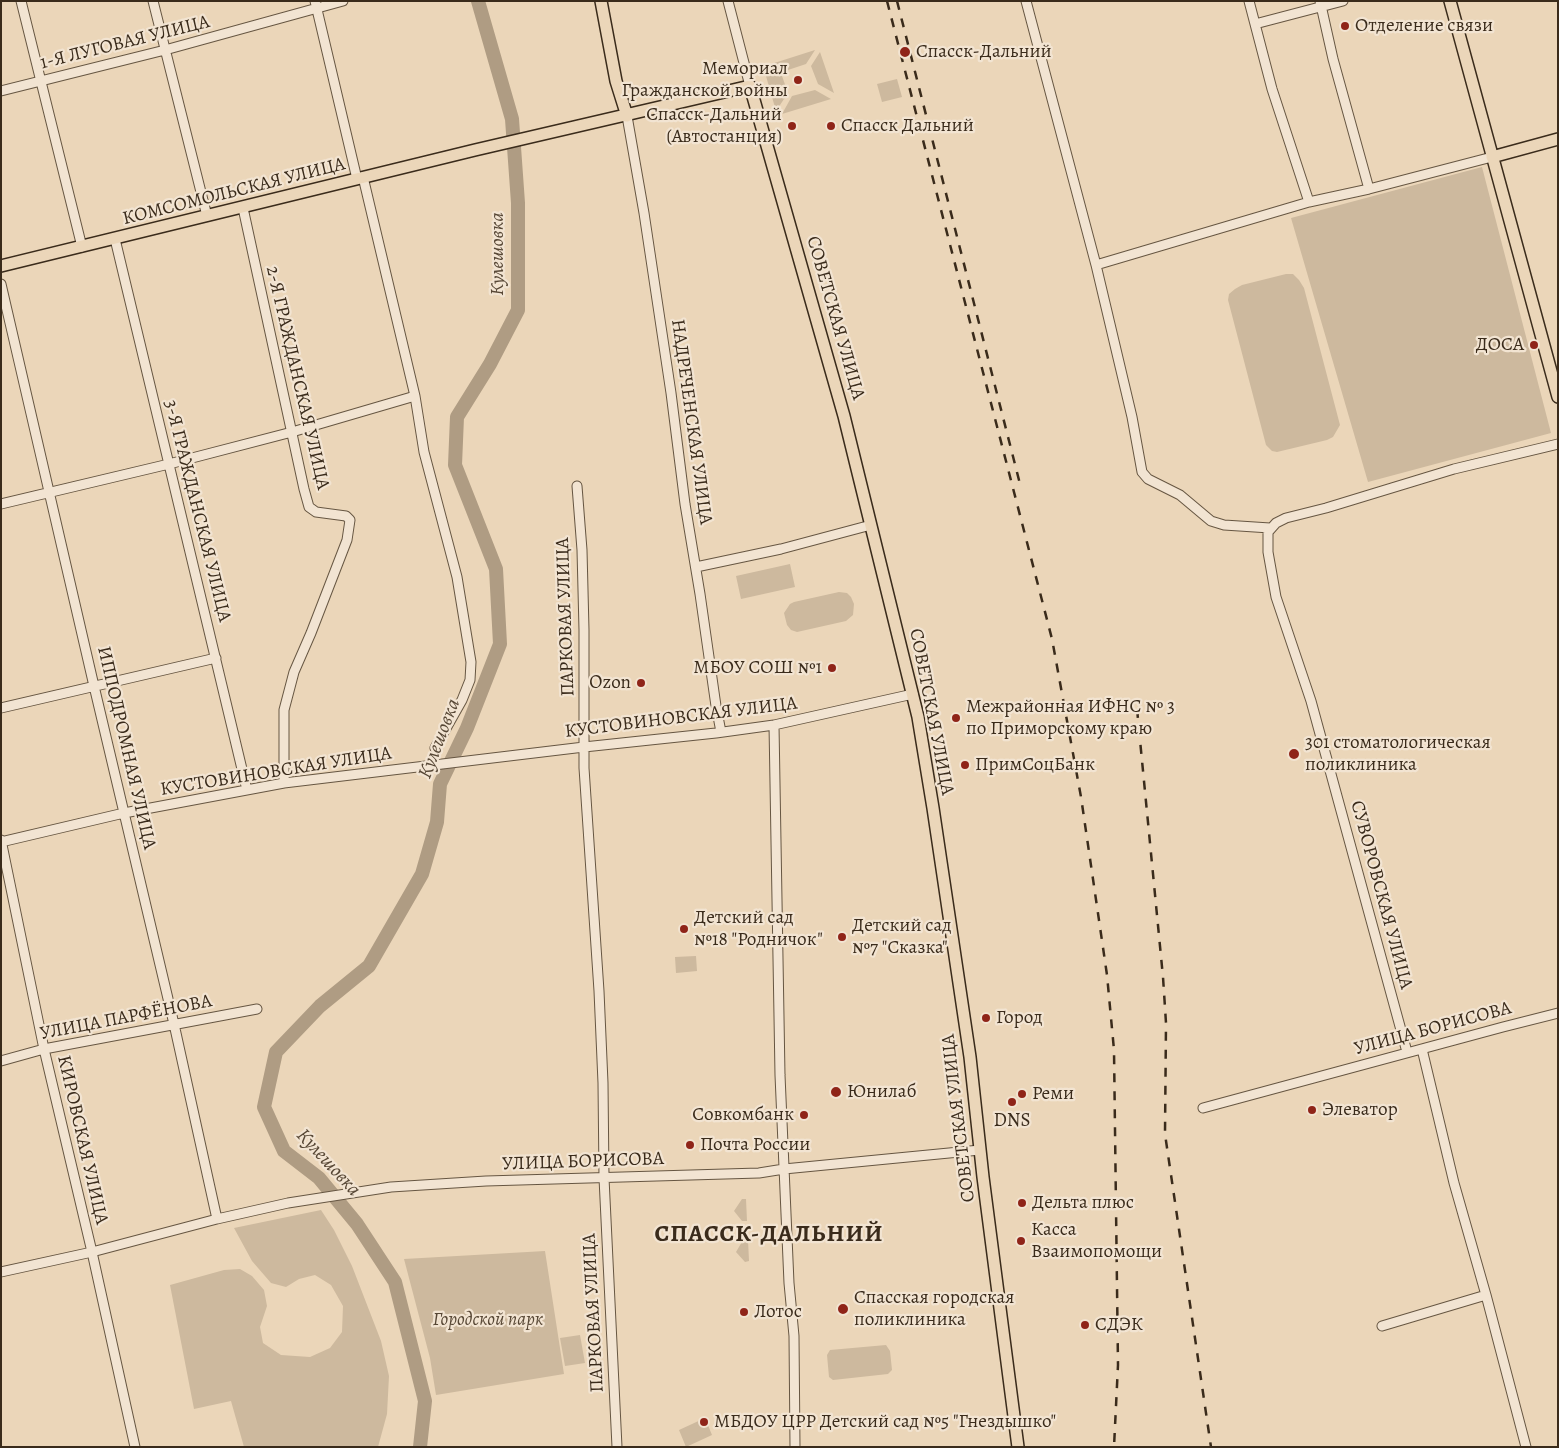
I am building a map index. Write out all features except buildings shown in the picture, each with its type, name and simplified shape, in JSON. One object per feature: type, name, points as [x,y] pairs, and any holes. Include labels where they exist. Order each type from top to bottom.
[{"type":"main road","points":[[601,1],[616,81],[627,116],[750,86]]},
{"type":"main road","points":[[1450,1],[1558,397]]},
{"type":"main road","name":"СОВЕТСКАЯ УЛИЦА","points":[[750,86],[844,416],[913,694],[934,817],[970,1057],[1018,1447]]},
{"type":"main road","name":"КОМСОМОЛЬСКАЯ УЛИЦА","points":[[1,266],[474,150],[627,116]]},
{"type":"main road","points":[[1492,157],[1558,140]]},
{"type":"street","points":[[21,1],[82,247]]},
{"type":"street","points":[[153,1],[207,216]]},
{"type":"street","name":"1-Я ЛУГОВАЯ УЛИЦА","points":[[1,91],[165,50],[316,6],[344,1]]},
{"type":"street","name":"СОВЕТСКАЯ УЛИЦА","points":[[728,1],[750,86]]},
{"type":"street","points":[[1026,1],[1096,265],[1132,417],[1142,472],[1148,479],[1180,495],[1211,521],[1224,525],[1270,528],[1286,518],[1454,470],[1558,444]]},
{"type":"street","points":[[1249,1],[1272,89],[1309,202]]},
{"type":"street","points":[[1255,24],[1320,4],[1343,1]]},
{"type":"street","points":[[1320,4],[1333,59],[1370,189]]},
{"type":"street","points":[[316,6],[324,47],[360,178],[415,396],[424,452],[457,577],[472,667],[470,680],[462,700],[435,748]]},
{"type":"street","name":"НАДРЕЧЕНСКАЯ УЛИЦА","points":[[627,116],[644,213],[671,393],[683,493],[721,732]]},
{"type":"street","points":[[1096,265],[1309,202],[1370,189],[1492,157]]},
{"type":"street","name":"2-Я ГРАЖДАНСКАЯ УЛИЦА","points":[[243,208],[304,489],[310,507],[316,512],[346,516],[350,520],[347,540],[294,672],[284,710],[284,783]]},
{"type":"street","name":"3-Я ГРАЖДАНСКАЯ УЛИЦА","points":[[115,239],[247,790]]},
{"type":"street","name":"ИППОДРОМНАЯ УЛИЦА","points":[[1,284],[174,1024],[217,1219]]},
{"type":"street","points":[[1,504],[169,464],[292,432],[415,396]]},
{"type":"street","name":"ПАРКОВАЯ УЛИЦА","points":[[577,486],[582,550],[585,800],[599,991],[603,1083],[604,1178],[617,1447]]},
{"type":"street","points":[[696,567],[781,549],[871,525]]},
{"type":"street","name":"СУВОРОВСКАЯ УЛИЦА","points":[[1270,528],[1267,540],[1268,552],[1276,597],[1311,701],[1407,1052]]},
{"type":"street","points":[[1,708],[216,658]]},
{"type":"street","name":"КУСТОВИНОВСКАЯ УЛИЦА","points":[[1,841],[124,813],[284,783],[774,725],[913,694]]},
{"type":"street","points":[[774,725],[778,983],[789,1283],[794,1336],[795,1447]]},
{"type":"street","name":"КИРОВСКАЯ УЛИЦА","points":[[1,841],[44,1050],[92,1252],[135,1447]]},
{"type":"street","name":"УЛИЦА ПАРФЁНОВА","points":[[1,1061],[44,1050],[257,1009]]},
{"type":"street","name":"УЛИЦА БОРИСОВА","points":[[1203,1108],[1558,1013]]},
{"type":"street","points":[[1422,1048],[1454,1183],[1526,1447]]},
{"type":"street","name":"УЛИЦА БОРИСОВА","points":[[217,1219],[288,1203],[390,1187],[486,1181],[758,1173],[980,1150]]},
{"type":"street","points":[[1,1272],[92,1252],[217,1219]]},
{"type":"street","points":[[1382,1326],[1486,1295]]},
{"type":"green space","points":[[815,50],[806,64],[785,71],[768,65]]},
{"type":"green space","points":[[820,52],[834,93],[818,84],[811,66]]},
{"type":"green space","points":[[764,69],[782,76],[788,93],[776,111]]},
{"type":"green space","points":[[897,79],[902,97],[882,102],[877,84]]},
{"type":"green space","points":[[815,90],[831,99],[782,114],[792,96]]},
{"type":"green space","points":[[1482,167],[1551,433],[1368,482],[1291,218]]},
{"type":"green space","points":[[1293,274],[1304,288],[1340,425],[1333,437],[1327,440],[1277,452],[1272,451],[1266,445],[1228,300],[1229,294],[1242,285]]},
{"type":"green space","points":[[790,564],[795,587],[741,599],[736,576]]},
{"type":"green space","points":[[839,592],[847,593],[854,604],[853,615],[846,621],[797,632],[791,630],[787,625],[784,613],[790,604]]},
{"type":"green space","points":[[696,956],[697,971],[676,973],[675,957]]},
{"type":"green space","points":[[742,1199],[746,1199],[747,1221],[742,1221],[734,1211]]},
{"type":"green space","points":[[321,1210],[334,1230],[352,1266],[381,1341],[389,1376],[387,1414],[378,1447],[244,1447],[231,1401],[194,1409],[170,1285],[224,1270],[240,1269],[252,1276],[264,1290],[267,1306],[260,1327],[263,1343],[281,1355],[310,1357],[330,1348],[342,1332],[343,1306],[331,1285],[315,1275],[299,1279],[286,1287],[271,1283],[252,1261],[234,1228]]},
{"type":"green space","points":[[743,1240],[748,1240],[749,1261],[745,1262],[736,1252]]},
{"type":"green space","name":"Городской парк","points":[[545,1251],[564,1374],[436,1395],[430,1358],[404,1259]]},
{"type":"green space","points":[[580,1335],[585,1363],[565,1366],[560,1338]]},
{"type":"green space","points":[[886,1345],[890,1351],[892,1370],[888,1374],[833,1380],[829,1377],[827,1355],[830,1350]]},
{"type":"green space","points":[[705,1418],[712,1435],[686,1447],[679,1430]]},
{"type":"waterway","name":"Кулешовка","points":[[420,1447],[425,1401],[395,1282],[357,1224],[319,1178],[284,1151],[264,1107],[276,1052],[320,1006],[369,966],[422,874],[437,822],[440,784],[467,728],[500,644],[496,569],[455,465],[457,417],[490,364],[518,310],[518,203],[512,119],[478,1]]},
{"type":"railway","points":[[887,1],[1052,639],[1081,797],[1107,975],[1114,1050],[1118,1365],[1114,1447]]},
{"type":"railway","points":[[897,1],[1020,484]]},
{"type":"railway","points":[[1137,709],[1163,977],[1166,1023],[1165,1134],[1211,1447]]},
{"type":"place","name":"Отделение связи","points":[[1345,26]]},
{"type":"place","name":"Спасск-Дальний","points":[[905,52]]},
{"type":"place","name":"Мемориал Гражданской войны","points":[[798,80]]},
{"type":"place","name":"Спасск-Дальний (Автостанция)","points":[[792,126]]},
{"type":"place","name":"Спасск Дальний","points":[[831,126]]},
{"type":"place","name":"ДОСА","points":[[1534,345]]},
{"type":"place","name":"МБОУ СОШ №1","points":[[832,668]]},
{"type":"place","name":"Ozon","points":[[641,683]]},
{"type":"place","name":"Межрайонная ИФНС № 3 по Приморскому краю","points":[[956,718]]},
{"type":"place","name":"301 стоматологическая поликлиника","points":[[1294,754]]},
{"type":"place","name":"ПримСоцБанк","points":[[965,765]]},
{"type":"place","name":"Детский сад №18 \"Родничок\"","points":[[684,929]]},
{"type":"place","name":"Детский сад №7 \"Сказка\"","points":[[842,937]]},
{"type":"place","name":"Город","points":[[986,1018]]},
{"type":"place","name":"Юнилаб","points":[[836,1092]]},
{"type":"place","name":"Реми","points":[[1022,1094]]},
{"type":"place","name":"DNS","points":[[1012,1102]]},
{"type":"place","name":"Элеватор","points":[[1312,1110]]},
{"type":"place","name":"Совкомбанк","points":[[804,1115]]},
{"type":"place","name":"Почта России","points":[[690,1145]]},
{"type":"place","name":"Дельта плюс","points":[[1022,1203]]},
{"type":"place","name":"Касса Взаимопомощи","points":[[1021,1241]]},
{"type":"place","name":"Спасская городская поликлиника","points":[[843,1309]]},
{"type":"place","name":"Лотос","points":[[744,1312]]},
{"type":"place","name":"СДЭК","points":[[1085,1325]]},
{"type":"place","name":"МБДОУ ЦРР Детский сад №5 \"Гнездышко\"","points":[[704,1422]]},
{"type":"district","name":"СПАССК-ДАЛЬНИЙ","points":[[769,1235]]}]
